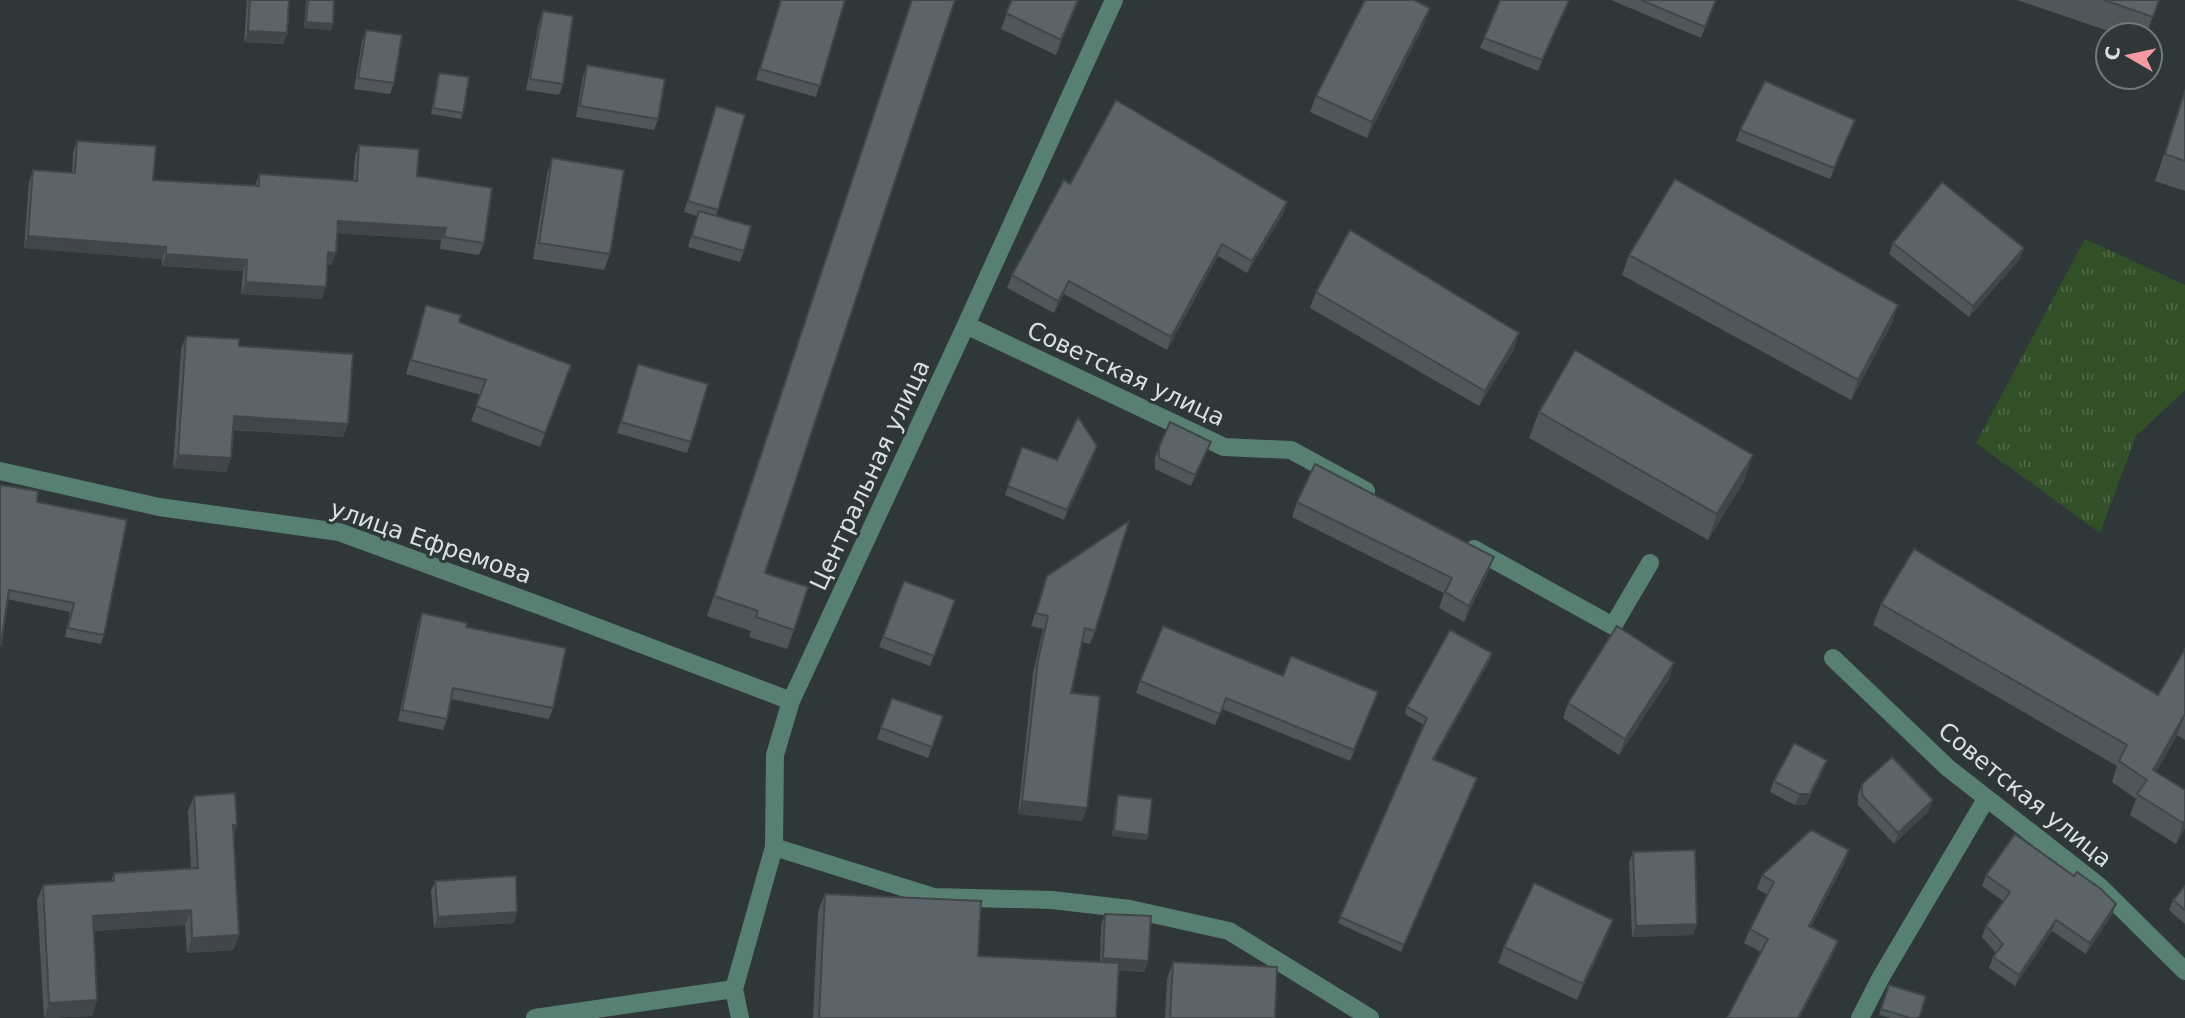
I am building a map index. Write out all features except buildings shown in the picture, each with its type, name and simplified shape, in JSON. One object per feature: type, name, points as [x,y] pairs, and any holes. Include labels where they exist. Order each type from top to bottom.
[{"type":"street","name":"Центральная улица","points":[[734,989],[774,847],[775,755],[791,701],[1114,0]]},
{"type":"street","name":"Советская улица","points":[[966,326],[1224,447],[1292,450],[1387,502]]},
{"type":"street","name":"улица Ефремова","points":[[0,471],[159,507],[339,532],[791,701]]},
{"type":"street","points":[[1458,541],[1613,625],[1650,563]]},
{"type":"street","name":"Советская улица","points":[[1833,658],[1948,768],[2098,884],[2185,971]]},
{"type":"street","points":[[1860,1018],[1881,977],[1986,799]]},
{"type":"street","points":[[774,847],[934,897],[1052,900],[1130,909],[1229,931],[1370,1018]]},
{"type":"street","points":[[535,1018],[734,989],[740,1018]]},
{"type":"green space","points":[[2085,239],[2185,285],[2185,390],[2136,436],[2100,533],[1976,443]]}]
